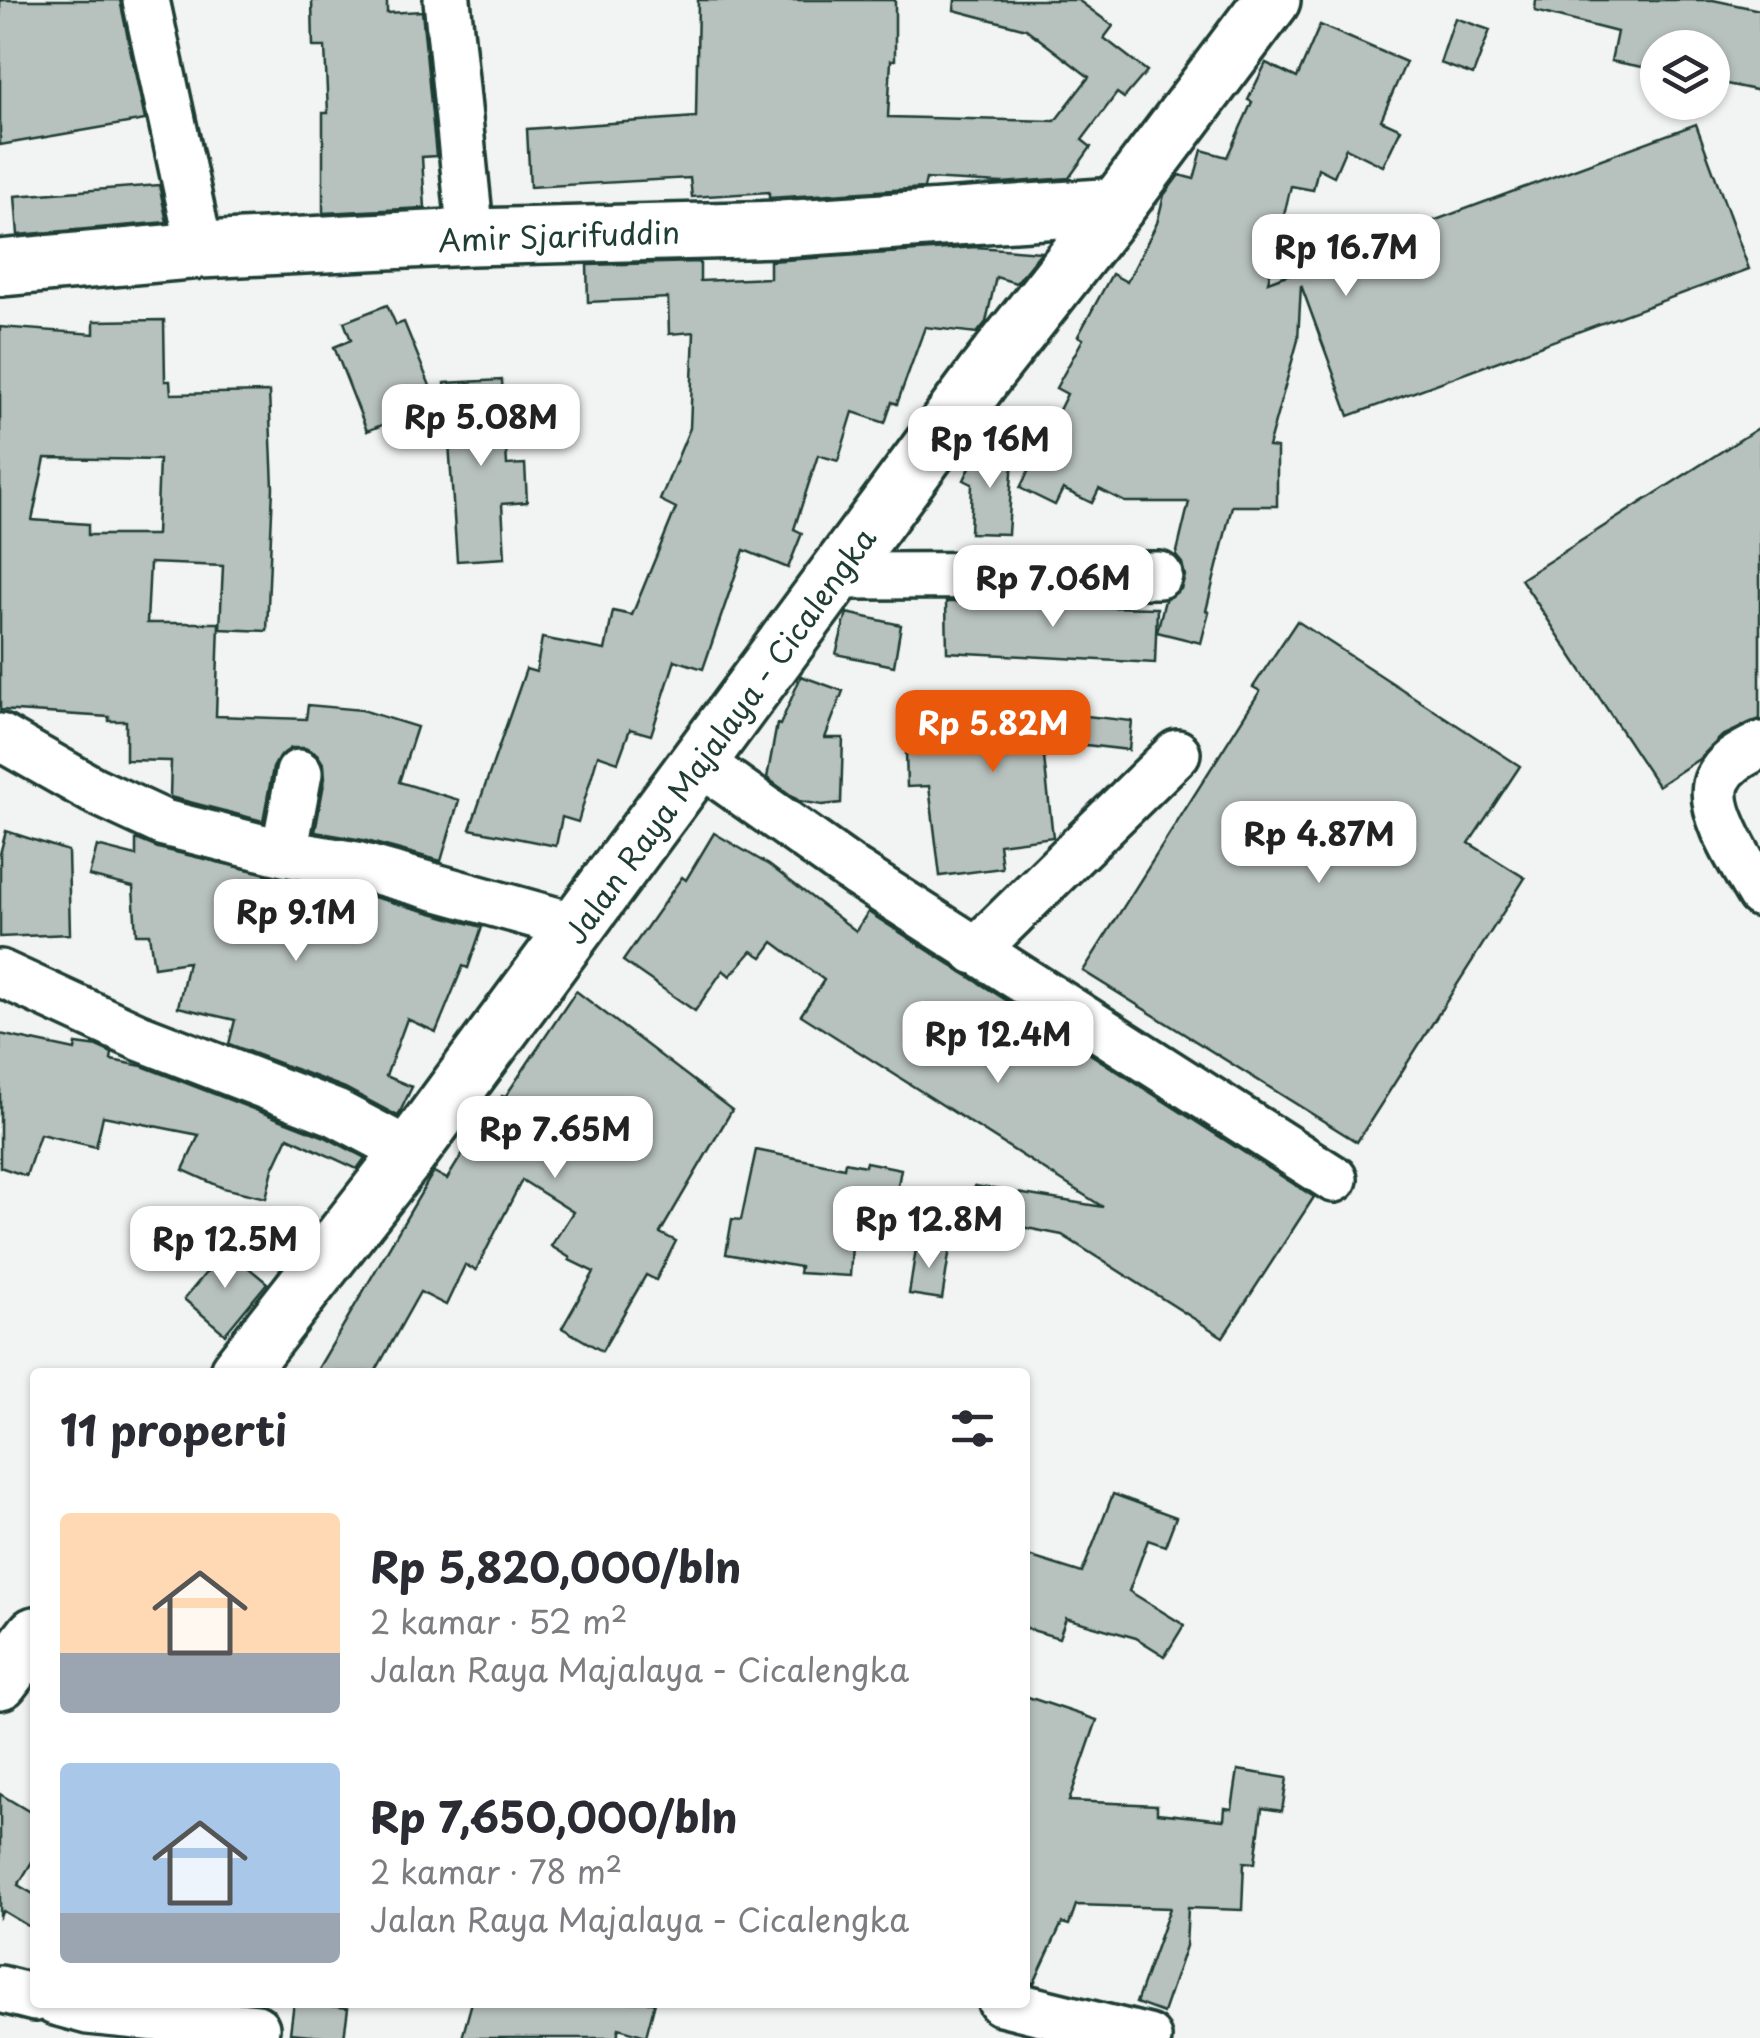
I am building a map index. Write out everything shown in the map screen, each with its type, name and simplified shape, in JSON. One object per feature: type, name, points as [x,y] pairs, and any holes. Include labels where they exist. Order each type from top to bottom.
[{"type":"main road","name":"Jalan Raya Majalaya - Cicalengka","points":[[241,1368],[410,1152],[984,375],[1118,206],[1272,0]]},
{"type":"main road","name":"Amir Sjarifuddin","points":[[0,268],[200,250],[471,237],[781,229],[1118,206]]},
{"type":"main road","points":[[0,1681],[30,1642]]},
{"type":"street","points":[[146,0],[200,250]]},
{"type":"street","points":[[448,0],[471,237]]},
{"type":"street","points":[[835,576],[1158,575]]},
{"type":"street","points":[[0,737],[93,790],[164,823],[284,853],[356,865],[579,927]]},
{"type":"street","points":[[1760,745],[1730,762],[1716,782],[1718,812],[1760,894]]},
{"type":"street","points":[[975,950],[1177,753]]},
{"type":"street","points":[[698,762],[975,950],[1334,1179]]},
{"type":"street","points":[[284,853],[299,773]]},
{"type":"street","points":[[0,973],[139,1037],[336,1114],[410,1152]]},
{"type":"street","points":[[0,1681],[30,1686]]},
{"type":"street","points":[[0,1989],[30,1997]]},
{"type":"street","points":[[77,2008],[256,2028]]},
{"type":"street","points":[[1026,2008],[1148,2038]]},
{"type":"building","points":[[0,0],[120,0],[145,120],[0,145]]},
{"type":"building","points":[[312,0],[387,0],[387,13],[422,11],[436,156],[422,157],[425,208],[323,213],[323,113],[328,113],[325,47],[313,47]]},
{"type":"building","points":[[698,0],[895,0],[895,60],[891,60],[888,117],[1055,121],[1089,77],[1026,29],[954,10],[955,0],[1078,0],[1113,26],[1104,38],[1147,71],[1124,98],[1117,93],[1082,140],[1091,147],[1069,178],[1002,183],[926,179],[924,188],[769,198],[769,192],[692,197],[690,178],[530,187],[527,129],[696,117]]},
{"type":"building","points":[[1536,0],[1713,0],[1760,10],[1760,91],[1730,85],[1730,30],[1640,30],[1640,67],[1611,61],[1617,32],[1535,11]]},
{"type":"building","points":[[1455,18],[1490,30],[1473,75],[1440,63]]},
{"type":"building","points":[[1320,25],[1406,62],[1381,120],[1401,129],[1383,166],[1346,148],[1334,176],[1318,168],[1313,190],[1291,186],[1268,282],[1696,124],[1749,269],[1349,416],[1301,285],[1298,340],[1268,447],[1277,448],[1277,506],[1232,506],[1201,643],[1157,632],[1165,600],[1181,589],[1185,576],[1176,556],[1189,502],[1125,502],[1099,489],[1092,503],[1063,489],[1055,505],[1020,488],[1067,394],[1056,388],[1083,339],[1078,336],[1112,274],[1127,282],[1157,223],[1164,195],[1179,175],[1194,179],[1202,150],[1227,157],[1266,63],[1297,78]]},
{"type":"building","points":[[159,185],[167,222],[18,235],[15,196]]},
{"type":"building","points":[[976,247],[1041,252],[1016,283],[996,277],[986,322],[977,333],[925,327],[897,404],[892,402],[885,423],[853,412],[838,461],[818,455],[794,529],[802,533],[788,568],[744,550],[703,669],[675,660],[651,735],[630,729],[618,762],[598,755],[578,822],[562,817],[556,846],[470,829],[526,669],[536,672],[542,638],[605,650],[613,611],[632,615],[676,508],[660,500],[690,428],[694,332],[669,334],[668,298],[588,302],[587,265],[700,262],[700,281],[770,278],[770,261]]},
{"type":"building","points":[[387,305],[396,325],[404,322],[437,403],[367,431],[334,347],[351,340],[344,322]]},
{"type":"building","points":[[164,320],[165,381],[170,381],[171,394],[269,392],[273,487],[267,631],[220,629],[223,566],[150,563],[147,623],[219,623],[216,716],[306,719],[308,705],[362,710],[417,727],[399,782],[459,800],[441,861],[315,832],[324,765],[317,754],[305,748],[291,748],[279,757],[273,768],[263,821],[170,797],[171,761],[126,760],[126,721],[0,710],[0,327],[94,334],[94,321]],"holes":[[[45,458],[159,460],[156,535],[88,535],[88,524],[32,520]]]},
{"type":"building","points":[[502,380],[507,465],[525,464],[527,502],[502,504],[505,558],[457,561],[445,383]]},
{"type":"building","points":[[1760,427],[1760,719],[1722,736],[1699,759],[1658,786],[1521,579]]},
{"type":"building","points":[[982,442],[1013,457],[1008,534],[970,533],[972,484],[964,480]]},
{"type":"building","points":[[1109,601],[1108,607],[1157,608],[1155,663],[947,652],[946,602]]},
{"type":"building","points":[[847,613],[901,625],[894,666],[836,654]]},
{"type":"building","points":[[1297,621],[1520,766],[1469,843],[1525,878],[1357,1142],[1083,971],[1260,691],[1253,687]]},
{"type":"building","points":[[801,676],[843,691],[825,738],[843,738],[841,803],[799,801],[767,778],[777,724],[780,725]]},
{"type":"building","points":[[986,705],[1132,721],[1129,750],[1042,740],[1053,837],[999,844],[1002,868],[940,876],[929,786],[907,787],[905,714]]},
{"type":"building","points":[[6,831],[68,851],[70,934],[0,937],[0,854]]},
{"type":"building","points":[[714,833],[769,865],[856,931],[868,912],[1314,1197],[1223,1337],[1062,1235],[970,1217],[975,1186],[1103,1207],[801,1015],[824,980],[773,942],[762,957],[752,951],[730,976],[723,970],[695,1011],[623,961],[682,877],[686,880]]},
{"type":"building","points":[[136,839],[158,848],[307,883],[304,901],[365,910],[370,896],[482,927],[468,968],[463,966],[436,1032],[407,1019],[386,1076],[412,1087],[398,1116],[345,1088],[229,1044],[235,1020],[178,1007],[188,962],[154,967],[149,934],[136,934],[133,887],[89,876],[97,846],[136,856]]},
{"type":"building","points":[[576,991],[732,1110],[660,1233],[676,1241],[656,1280],[646,1275],[602,1351],[562,1328],[594,1272],[551,1246],[573,1212],[522,1180],[476,1270],[465,1265],[446,1305],[420,1292],[377,1368],[318,1368],[431,1176],[434,1172],[447,1179],[471,1140],[476,1143],[502,1096],[505,1097]]},
{"type":"building","points":[[0,1034],[75,1050],[76,1044],[99,1047],[112,1053],[111,1060],[142,1066],[325,1137],[365,1158],[357,1169],[288,1137],[273,1169],[266,1198],[223,1188],[183,1170],[199,1135],[103,1116],[96,1147],[40,1134],[26,1176],[0,1167]]},
{"type":"building","points":[[756,1150],[844,1168],[845,1162],[865,1166],[866,1162],[901,1169],[894,1207],[855,1199],[850,1276],[799,1273],[800,1267],[726,1254],[732,1219],[741,1220]]},
{"type":"building","points":[[917,1242],[950,1248],[942,1299],[909,1294]]},
{"type":"building","points":[[226,1249],[267,1283],[225,1334],[184,1299]]},
{"type":"building","points":[[1113,1494],[1176,1517],[1165,1546],[1148,1540],[1129,1591],[1184,1625],[1165,1656],[1136,1638],[1066,1618],[1059,1638],[1030,1629],[1030,1557],[1082,1573]]},
{"type":"building","points":[[1030,1698],[1097,1720],[1069,1801],[1157,1805],[1157,1813],[1224,1820],[1225,1808],[1232,1809],[1238,1770],[1287,1778],[1282,1811],[1262,1808],[1255,1863],[1244,1862],[1242,1910],[1188,1908],[1186,1946],[1163,2013],[1136,2003],[1170,1908],[1076,1905],[1069,1925],[1062,1923],[1034,1983],[1030,1982]]},
{"type":"building","points":[[0,1794],[30,1812],[30,1865],[18,1885],[30,1892],[30,1927],[3,1911],[0,1916]]},
{"type":"building","points":[[293,2008],[348,2008],[344,2038],[290,2033]]},
{"type":"building","points":[[470,2008],[653,2008],[646,2036],[619,2028],[617,2038],[462,2038]]}]
